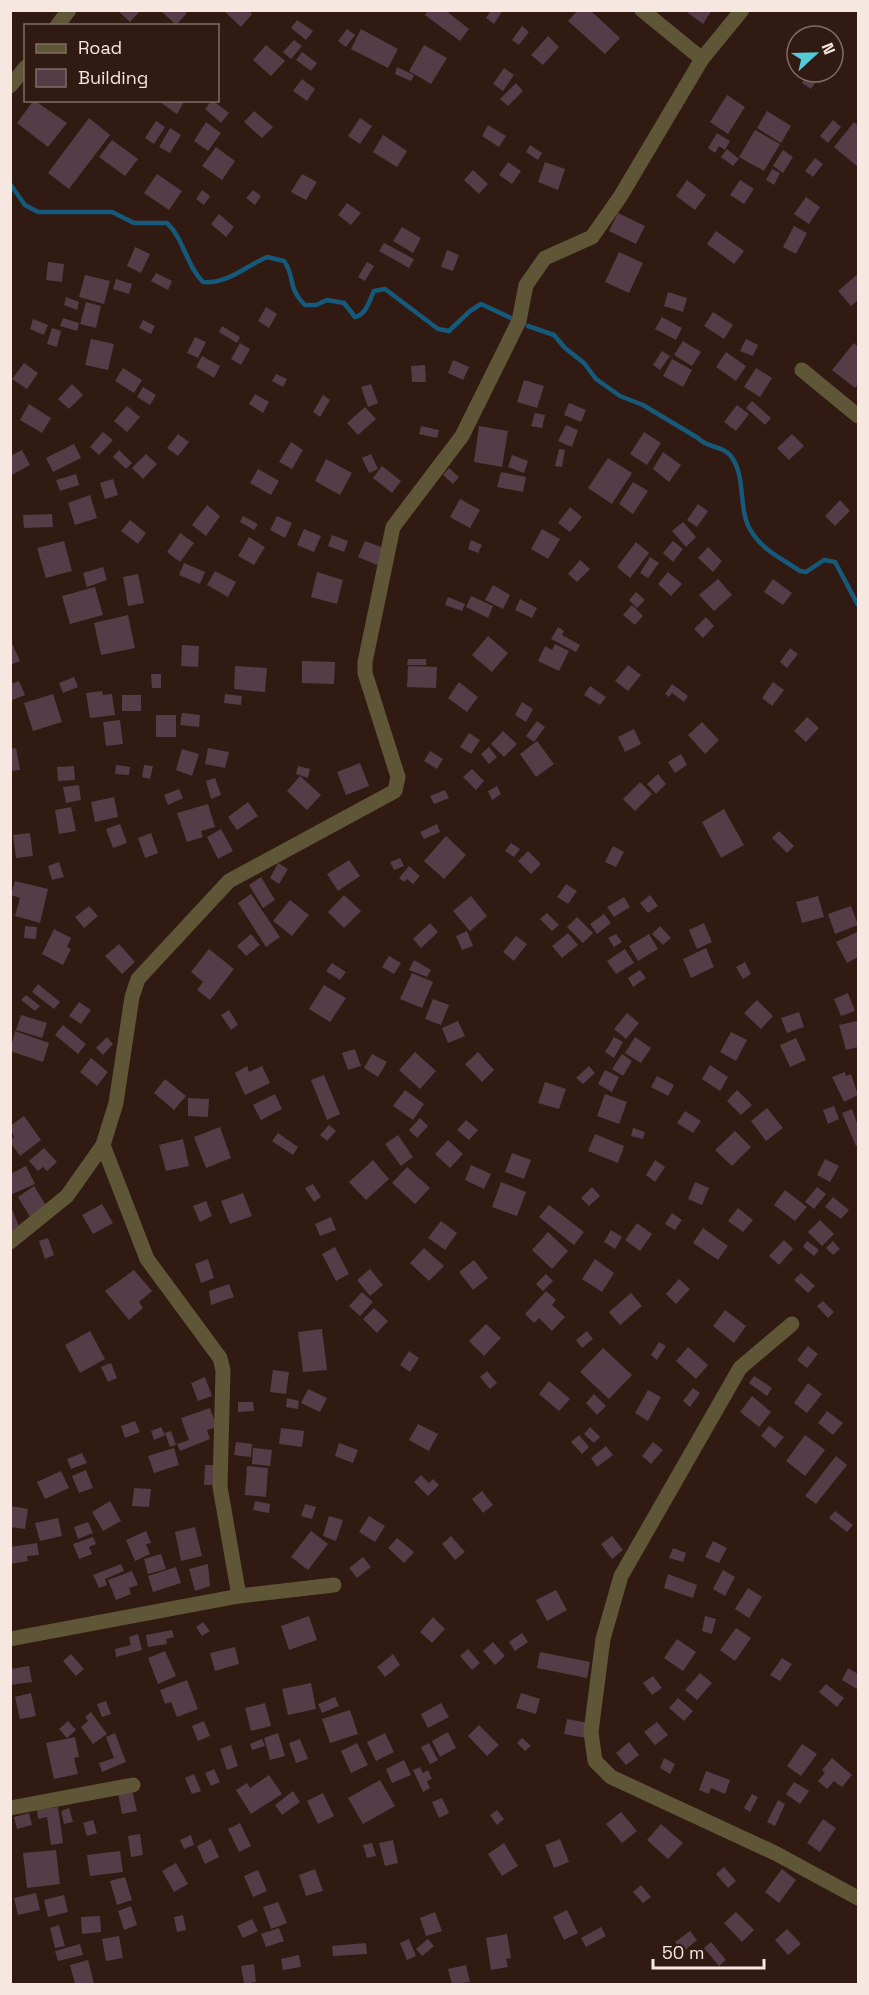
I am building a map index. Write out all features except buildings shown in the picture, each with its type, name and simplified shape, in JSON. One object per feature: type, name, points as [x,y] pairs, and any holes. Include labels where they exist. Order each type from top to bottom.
[{"type":"street","points":[[58,24],[69,10]]},
{"type":"street","points":[[642,10],[702,59]]},
{"type":"street","points":[[10,1242],[67,1196],[103,1145],[116,1103],[132,997],[138,979],[220,888],[234,877],[395,791],[398,777],[365,673],[365,662],[393,527],[462,436],[519,321],[526,285],[545,258],[592,237],[620,197],[702,59],[742,10]]},
{"type":"street","points":[[10,86],[24,69]]},
{"type":"street","points":[[802,370],[858,416]]},
{"type":"street","points":[[103,1145],[147,1259],[220,1358],[223,1370],[220,1494],[239,1596]]},
{"type":"street","points":[[792,1324],[740,1368],[621,1576],[603,1640],[591,1732],[595,1761],[611,1777],[775,1852],[858,1898]]},
{"type":"street","points":[[10,1639],[239,1596],[334,1585]]},
{"type":"street","points":[[10,1808],[133,1785]]},
{"type":"waterway","points":[[10,184],[25,205],[38,212],[112,212],[134,223],[167,223],[173,229],[193,268],[203,282],[229,277],[267,257],[284,261],[290,272],[295,292],[305,305],[316,305],[327,300],[344,303],[355,317],[365,311],[374,291],[385,289],[438,329],[449,331],[481,304],[513,319]]},
{"type":"waterway","points":[[528,326],[554,335],[565,348],[584,363],[596,379],[620,396],[643,405],[702,441],[730,455],[739,473],[748,525],[758,540],[768,550],[800,571],[806,572],[824,560],[835,562],[858,605]]}]
